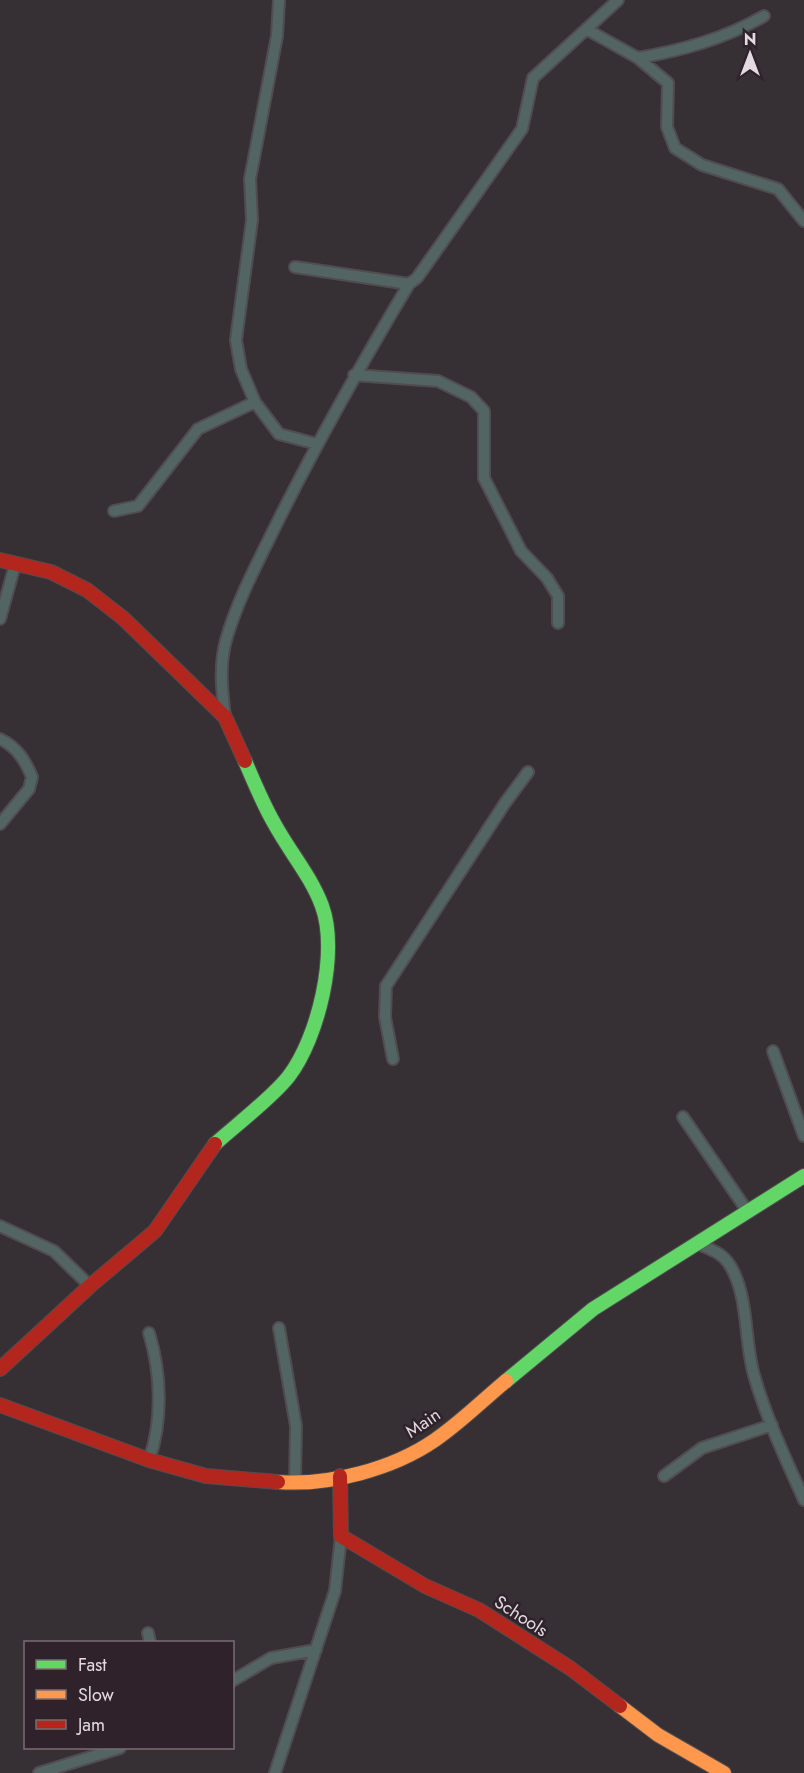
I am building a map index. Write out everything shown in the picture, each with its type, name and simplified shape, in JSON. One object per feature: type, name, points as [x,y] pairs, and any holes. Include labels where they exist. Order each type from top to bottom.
[{"type":"street","points":[[279,0],[277,36],[249,179],[252,220],[236,340],[241,369],[255,402],[279,434],[317,444]]},
{"type":"street","points":[[0,1369],[90,1286],[155,1231],[211,1148],[289,1076],[312,1031],[322,1001],[327,963],[327,931],[322,907],[308,878],[273,822],[225,717],[220,679],[228,632],[238,603],[354,375],[409,284],[417,278],[522,129],[533,78],[618,0]]},
{"type":"street","points":[[638,58],[695,47],[725,36],[764,16]]},
{"type":"street","points":[[586,29],[638,58],[668,83],[667,127],[675,148],[702,165],[778,189],[804,221]]},
{"type":"street","points":[[295,267],[409,284]]},
{"type":"street","points":[[354,375],[438,381],[471,397],[484,411],[484,478],[521,551],[547,578],[558,596],[558,623]]},
{"type":"street","points":[[114,511],[138,506],[198,429],[255,402]]},
{"type":"street","points":[[0,560],[51,572],[87,590],[123,618],[225,717]]},
{"type":"street","points":[[0,619],[15,565]]},
{"type":"street","points":[[0,738],[11,744],[25,759],[32,777],[28,789],[0,824]]},
{"type":"street","points":[[393,1059],[385,1017],[386,986],[505,803],[528,772]]},
{"type":"street","points":[[773,1051],[804,1136]]},
{"type":"street","points":[[683,1117],[748,1212]]},
{"type":"street","name":"Main","points":[[0,1405],[149,1460],[206,1476],[295,1483],[340,1476],[392,1463],[435,1440],[593,1309],[804,1176]]},
{"type":"street","points":[[0,1226],[54,1251],[90,1286]]},
{"type":"street","points":[[698,1244],[720,1253],[731,1267],[738,1283],[753,1374],[771,1425],[804,1500]]},
{"type":"street","points":[[279,1328],[296,1426],[295,1483]]},
{"type":"street","points":[[149,1333],[158,1362],[157,1418],[149,1460]]},
{"type":"street","points":[[664,1476],[702,1448],[771,1425]]},
{"type":"street","points":[[276,1773],[335,1591],[340,1536],[340,1476]]},
{"type":"street","name":"Schools","points":[[340,1536],[425,1586],[479,1610],[570,1668],[658,1735],[724,1773]]},
{"type":"street","points":[[234,1680],[271,1658],[316,1650]]},
{"type":"street","points":[[39,1773],[117,1749]]},
{"type":"traffic: fast","points":[[215,1144],[264,1102],[289,1076],[309,1040],[317,1018],[327,970],[327,925],[322,906],[312,884],[270,816],[245,761]]},
{"type":"traffic: fast","points":[[506,1381],[593,1309],[804,1176]]},
{"type":"traffic: slow","points":[[278,1482],[298,1483],[339,1478],[400,1459],[435,1440],[506,1381]]},
{"type":"traffic: slow","points":[[620,1706],[658,1735],[724,1773]]},
{"type":"traffic: jam","points":[[0,560],[51,572],[87,590],[123,618],[225,717],[245,761]]},
{"type":"traffic: jam","points":[[0,1369],[90,1286],[155,1231],[215,1144]]},
{"type":"traffic: jam","points":[[0,1405],[149,1460],[206,1476],[278,1482]]},
{"type":"traffic: jam","points":[[340,1476],[341,1536],[425,1586],[479,1610],[570,1668],[620,1706]]}]
